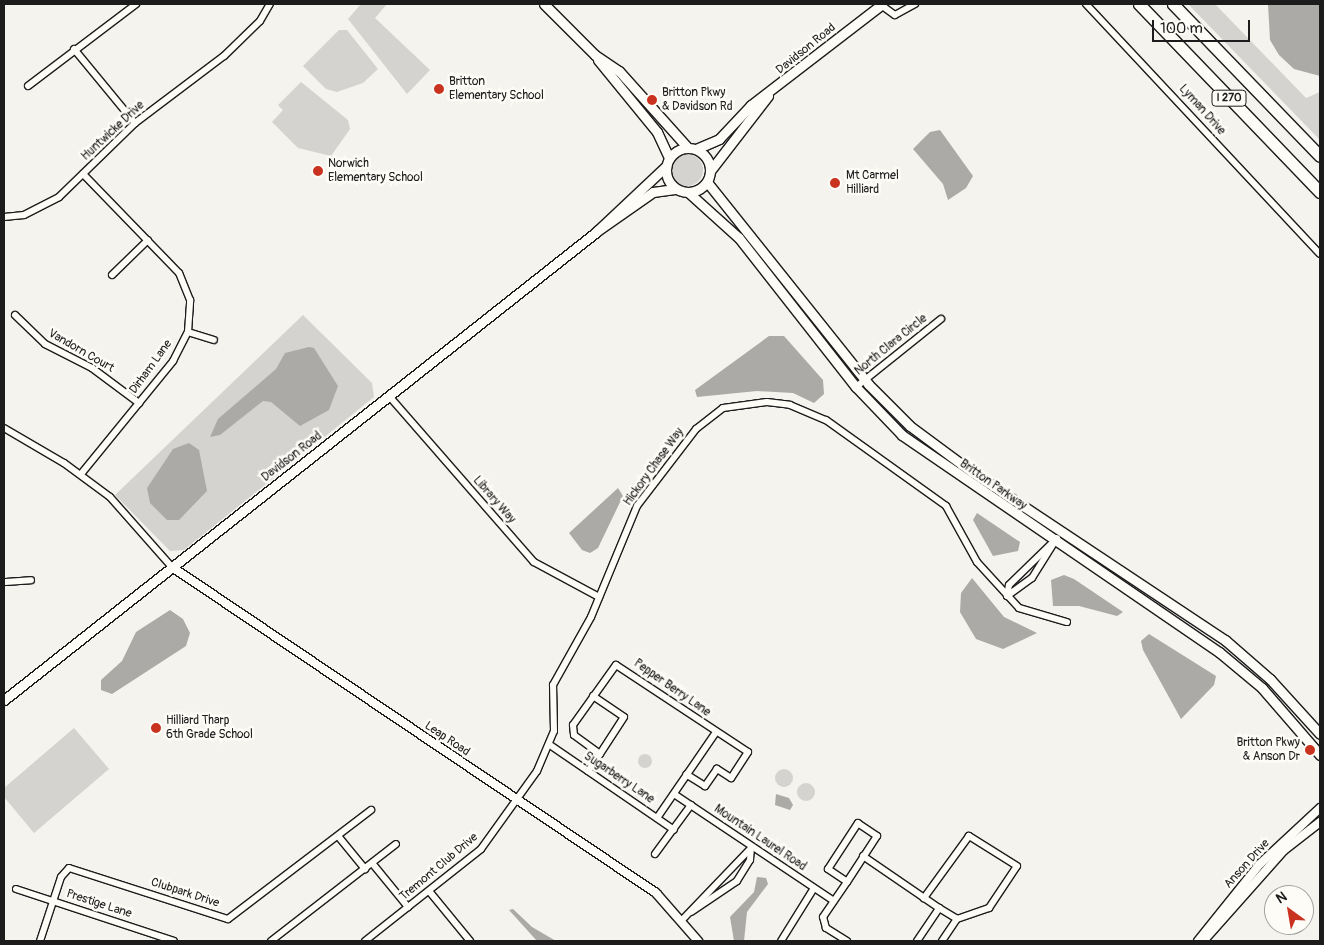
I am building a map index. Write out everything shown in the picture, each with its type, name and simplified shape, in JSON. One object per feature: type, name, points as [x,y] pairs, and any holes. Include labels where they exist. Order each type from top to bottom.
[{"type":"highway","name":"I 270","points":[[1139,4],[1320,192]]},
{"type":"highway","name":"I 270","points":[[1174,4],[1320,156]]},
{"type":"main road","points":[[544,4],[595,55],[657,132],[667,162],[667,179],[675,189],[689,193],[707,182],[710,171],[708,160],[692,149],[619,71],[595,55]]},
{"type":"main road","name":"Davidson Road","points":[[692,149],[719,139],[751,105],[770,94],[881,4]]},
{"type":"main road","name":"Davidson Road","points":[[710,171],[770,94]]},
{"type":"main road","points":[[667,162],[692,149]]},
{"type":"main road","name":"Davidson Road","points":[[595,233],[667,162]]},
{"type":"main road","name":"Britton Parkway","points":[[707,182],[865,381],[910,426],[1061,532],[1224,640],[1270,679],[1320,734]]},
{"type":"main road","name":"Davidson Road","points":[[4,700],[595,233],[653,192],[675,189]]},
{"type":"main road","name":"Britton Parkway","points":[[689,193],[739,238],[856,387],[902,435],[1054,542],[1219,652],[1262,688],[1320,755]]},
{"type":"street","points":[[28,86],[74,49],[136,4]]},
{"type":"street","name":"Huntwicke Drive","points":[[4,217],[42,207],[83,174],[135,123],[203,75],[260,20],[270,4]]},
{"type":"street","points":[[881,4],[895,15],[915,4]]},
{"type":"street","name":"Lyman Drive","points":[[1086,4],[1320,254]]},
{"type":"street","points":[[74,49],[135,123]]},
{"type":"street","name":"Dirham Lane","points":[[81,474],[173,361],[188,332],[190,300],[179,273],[83,174]]},
{"type":"street","points":[[112,275],[148,240]]},
{"type":"street","name":"Vandorn Court","points":[[15,315],[45,344],[92,368],[139,403]]},
{"type":"street","name":"North Clara Circle","points":[[856,387],[940,320]]},
{"type":"street","points":[[188,332],[214,340]]},
{"type":"street","name":"Library Way","points":[[389,396],[534,562],[599,597]]},
{"type":"street","name":"Hickory Chase Way","points":[[550,746],[553,684],[599,597],[637,506],[696,429],[723,408],[767,402],[790,406],[826,420],[946,506],[978,562],[1007,596],[1033,615],[1067,622]]},
{"type":"street","points":[[5,432],[81,474],[136,522],[172,567]]},
{"type":"street","points":[[1007,596],[1032,578],[1061,532]]},
{"type":"street","points":[[1007,596],[1009,585],[1054,542]]},
{"type":"street","name":"Leap Road","points":[[172,567],[656,893],[683,919],[698,941]]},
{"type":"street","points":[[4,583],[31,580]]},
{"type":"street","name":"Pepper Berry Lane","points":[[600,754],[572,730],[612,668],[621,666],[748,752],[730,778],[717,769],[705,786],[686,774]]},
{"type":"street","points":[[588,771],[624,717],[593,696]]},
{"type":"street","points":[[657,818],[716,732]]},
{"type":"street","points":[[516,798],[550,746]]},
{"type":"street","name":"Sugarberry Lane","points":[[550,746],[674,830]]},
{"type":"street","name":"Mountain Laurel Road","points":[[674,794],[751,848],[834,901]]},
{"type":"street","name":"Tremont Club Drive","points":[[365,941],[481,850],[516,798]]},
{"type":"street","points":[[655,854],[691,805]]},
{"type":"street","name":"Anson Drive","points":[[1198,941],[1260,864],[1320,808]]},
{"type":"street","name":"Clubpark Drive","points":[[40,941],[53,901],[69,868],[228,919],[371,810]]},
{"type":"street","name":"Anson Drive","points":[[1202,941],[1284,850],[1320,822]]},
{"type":"street","points":[[847,882],[828,869],[858,823],[877,836],[863,856],[847,882],[834,901],[823,922],[847,941]]},
{"type":"street","points":[[338,836],[365,869]]},
{"type":"street","points":[[924,898],[969,836],[1013,862],[1016,870],[989,908],[956,919],[942,941]]},
{"type":"street","points":[[271,941],[396,844]]},
{"type":"street","points":[[683,919],[751,848]]},
{"type":"street","points":[[691,912],[737,881],[750,860],[751,848]]},
{"type":"street","points":[[863,856],[956,919]]},
{"type":"street","points":[[372,863],[408,908]]},
{"type":"street","points":[[781,941],[814,888]]},
{"type":"street","name":"Prestige Lane","points":[[16,889],[174,941]]},
{"type":"street","points":[[429,891],[470,941]]},
{"type":"street","points":[[917,941],[940,908]]},
{"type":"shaded area","points":[[361,4],[387,4],[375,18],[430,70],[407,94],[348,19]]},
{"type":"shaded area","points":[[1188,4],[1215,4],[1306,98],[1320,92],[1320,140]]},
{"type":"shaded area","points":[[1268,4],[1320,4],[1320,76],[1294,69],[1279,55],[1270,40]]},
{"type":"shaded area","points":[[339,30],[347,30],[378,69],[363,83],[337,92],[326,89],[303,66]]},
{"type":"shaded area","points":[[301,82],[348,120],[350,129],[331,156],[298,148],[272,122],[283,110],[278,105]]},
{"type":"shaded area","points":[[940,130],[973,176],[966,188],[948,200],[943,184],[913,149],[930,132]]},
{"type":"shaded area","points":[[687,154],[698,159],[703,170],[698,181],[687,186],[676,181],[671,170],[676,159]]},
{"type":"shaded area","points":[[303,315],[372,383],[374,397],[184,550],[170,551],[115,495]]},
{"type":"shaded area","points":[[769,336],[784,336],[823,380],[824,394],[814,403],[793,393],[757,391],[697,397],[695,390]]},
{"type":"shaded area","points":[[309,347],[314,348],[338,386],[329,410],[300,426],[271,402],[263,401],[220,435],[210,437],[218,419],[276,369],[285,353]]},
{"type":"shaded area","points":[[189,443],[199,450],[207,491],[179,520],[167,520],[150,503],[147,488],[173,449]]},
{"type":"shaded area","points":[[618,488],[623,496],[598,548],[590,553],[582,550],[569,533]]},
{"type":"shaded area","points":[[977,513],[1020,542],[1018,551],[993,556],[973,520]]},
{"type":"shaded area","points":[[1064,575],[1074,579],[1123,612],[1117,616],[1079,606],[1053,606],[1051,580]]},
{"type":"shaded area","points":[[972,578],[1004,617],[1037,633],[1003,649],[976,639],[960,612],[961,593]]},
{"type":"shaded area","points":[[170,610],[183,619],[190,633],[186,646],[112,694],[101,690],[101,680],[122,661],[136,632]]},
{"type":"shaded area","points":[[1149,634],[1216,676],[1214,685],[1181,719],[1143,650],[1141,641]]},
{"type":"shaded area","points":[[74,728],[109,769],[34,833],[4,797],[4,788]]},
{"type":"shaded area","points":[[642,754],[648,754],[652,761],[648,768],[642,768],[638,764],[638,758]]},
{"type":"shaded area","points":[[780,769],[788,769],[793,774],[791,785],[780,787],[775,782],[775,774]]},
{"type":"shaded area","points":[[802,783],[810,783],[815,788],[813,799],[802,801],[797,796],[797,788]]},
{"type":"shaded area","points":[[776,794],[789,798],[793,805],[790,810],[775,805]]},
{"type":"shaded area","points":[[757,877],[766,878],[768,884],[747,912],[744,941],[734,941],[730,917],[754,892]]},
{"type":"shaded area","points":[[513,909],[532,927],[556,941],[537,941],[509,910]]},
{"type":"place","name":"Britton Elementary School","points":[[439,89]]},
{"type":"place","name":"Britton Pkwy & Davidson Rd","points":[[652,100]]},
{"type":"place","name":"Norwich Elementary School","points":[[318,171]]},
{"type":"place","name":"Mt Carmel Hilliard","points":[[835,183]]},
{"type":"place","name":"Hilliard Tharp 6th Grade School","points":[[156,728]]},
{"type":"place","name":"Britton Pkwy & Anson Dr","points":[[1310,750]]}]
